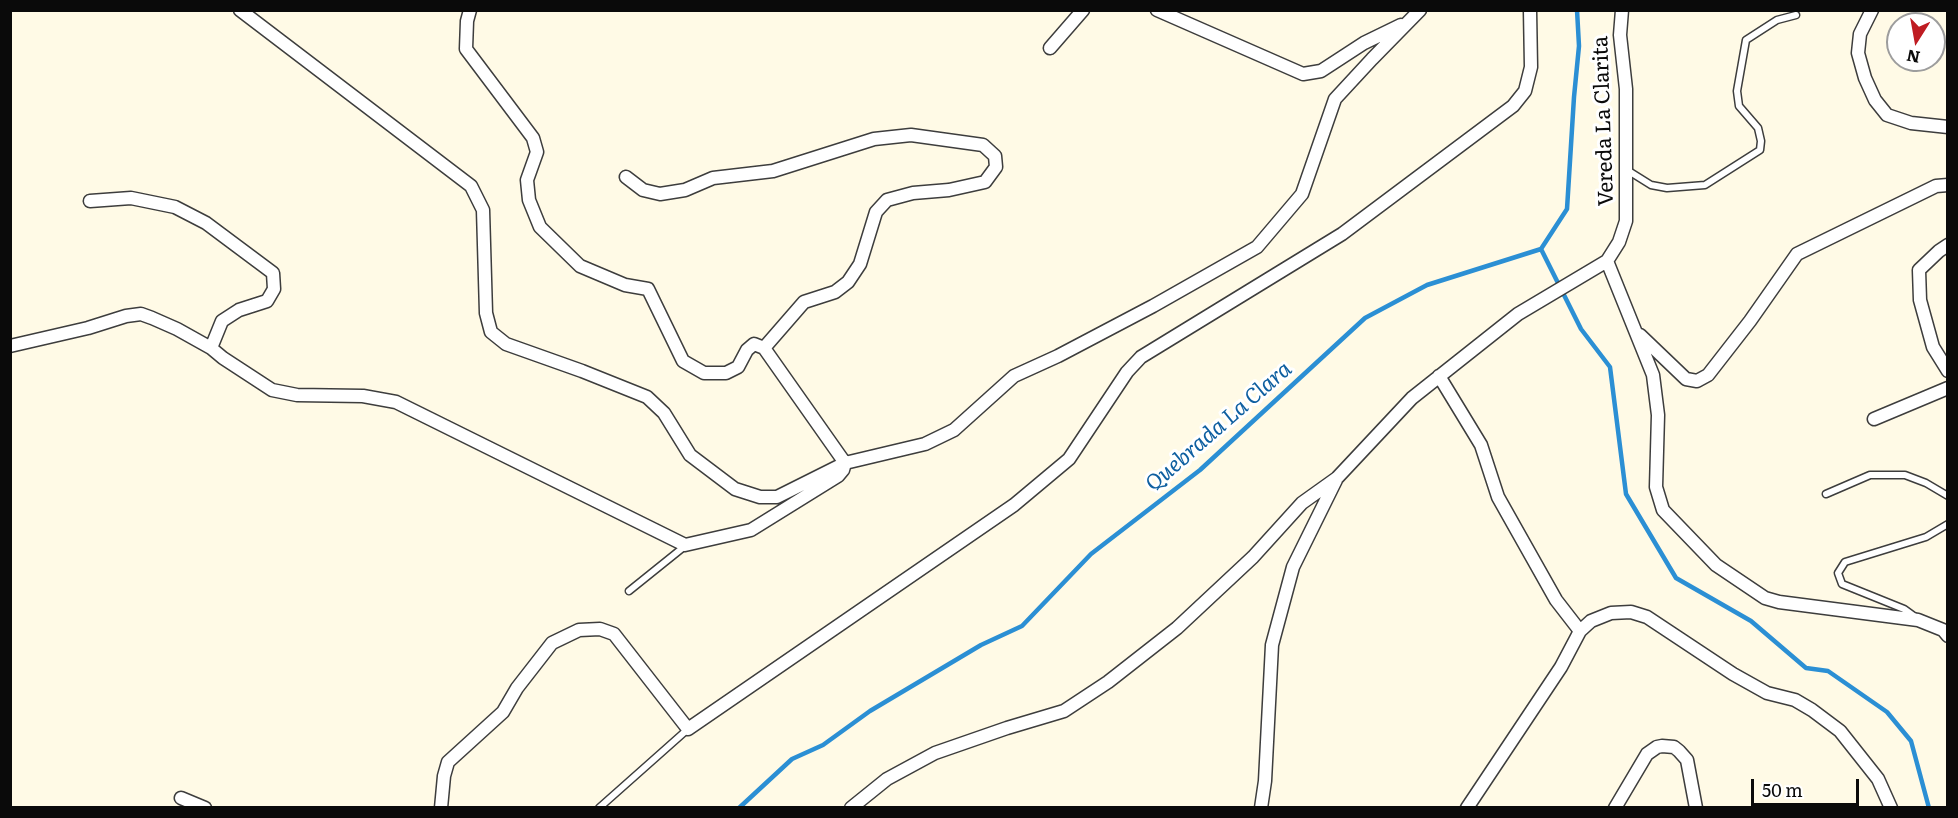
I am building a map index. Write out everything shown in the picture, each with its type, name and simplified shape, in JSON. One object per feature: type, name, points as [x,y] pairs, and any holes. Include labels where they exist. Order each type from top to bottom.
[{"type":"street","points":[[240,10],[471,186],[483,210],[486,313],[491,332],[506,344],[647,397],[664,413],[690,455],[735,489],[760,497],[777,497],[845,463],[926,444],[954,430],[1014,376],[1058,356],[1153,306],[1257,247],[1302,194],[1335,99],[1420,10]]},
{"type":"street","points":[[470,10],[467,21],[466,49],[533,138],[537,152],[526,180],[529,200],[540,226],[580,266],[625,285],[648,289],[683,361],[704,373],[726,373],[738,367],[747,350],[754,344],[764,348],[845,463]]},
{"type":"street","points":[[1050,48],[1083,10]]},
{"type":"street","points":[[1157,10],[1303,74],[1321,72],[1364,43],[1410,21]]},
{"type":"street","points":[[441,807],[444,776],[448,762],[503,712],[517,688],[552,643],[579,630],[600,629],[614,634],[688,729],[1014,505],[1069,459],[1127,372],[1142,357],[1342,234],[1513,106],[1525,91],[1531,67],[1530,10]]},
{"type":"street","name":"Vereda La Clarita","points":[[1606,261],[1619,242],[1626,221],[1626,89],[1620,35],[1622,10]]},
{"type":"street","points":[[1872,10],[1860,34],[1858,53],[1865,78],[1875,100],[1887,115],[1911,123],[1947,127]]},
{"type":"street","points":[[626,177],[643,190],[660,194],[685,190],[713,178],[773,171],[874,140],[910,135],[983,145],[995,156],[996,167],[985,183],[949,190],[913,193],[887,200],[876,212],[860,264],[848,282],[836,292],[820,295],[804,302],[764,348]]},
{"type":"street","points":[[1637,332],[1686,379],[1697,381],[1708,375],[1750,321],[1797,254],[1936,186],[1947,185]]},
{"type":"street","points":[[90,201],[131,198],[175,207],[206,223],[273,273],[274,289],[267,301],[239,310],[222,321],[211,348]]},
{"type":"street","points":[[1947,245],[1919,270],[1920,300],[1933,347],[1947,371]]},
{"type":"street","points":[[851,807],[887,779],[935,753],[1064,711],[1108,682],[1177,628],[1252,557],[1302,503],[1336,478],[1412,398],[1518,314],[1606,261],[1653,375],[1658,415],[1656,487],[1663,510],[1716,565],[1765,598],[1779,602],[1918,620],[1942,630],[1947,636]]},
{"type":"street","points":[[10,346],[141,314],[177,329],[211,348],[272,390],[297,395],[363,396],[396,402],[686,545],[751,530],[838,476],[845,463]]},
{"type":"street","points":[[1439,376],[1481,445],[1498,497],[1556,600],[1580,631]]},
{"type":"street","points":[[1874,419],[1947,388]]},
{"type":"street","points":[[1261,807],[1265,782],[1272,645],[1293,567],[1336,478]]},
{"type":"street","points":[[1467,807],[1561,668],[1580,631],[1592,621],[1611,614],[1631,612],[1647,617],[1733,674],[1767,693],[1795,700],[1840,731],[1878,779],[1891,807]]},
{"type":"street","points":[[1615,807],[1647,754],[1662,746],[1674,747],[1687,760],[1696,807]]},
{"type":"street","points":[[181,798],[205,807]]},
{"type":"lane","points":[[1627,169],[1651,185],[1667,188],[1705,185],[1761,150],[1758,128],[1739,106],[1737,91],[1746,40],[1777,20],[1797,15]]},
{"type":"lane","points":[[1826,494],[1870,475],[1905,476],[1926,483],[1947,496]]},
{"type":"lane","points":[[1918,620],[1904,609],[1842,584],[1838,573],[1845,562],[1926,537],[1947,524]]},
{"type":"lane","points":[[629,591],[686,545]]},
{"type":"lane","points":[[599,807],[688,729]]},
{"type":"waterway","name":"Quebrada La Clara","points":[[739,808],[792,759],[823,745],[870,711],[981,645],[1022,626],[1091,554],[1200,470],[1365,318],[1427,285],[1541,249],[1567,209],[1579,46],[1577,10]]},
{"type":"waterway","points":[[1541,249],[1581,329],[1610,367],[1626,494],[1676,578],[1751,621],[1806,668],[1828,671],[1887,712],[1911,741],[1929,808]]}]
